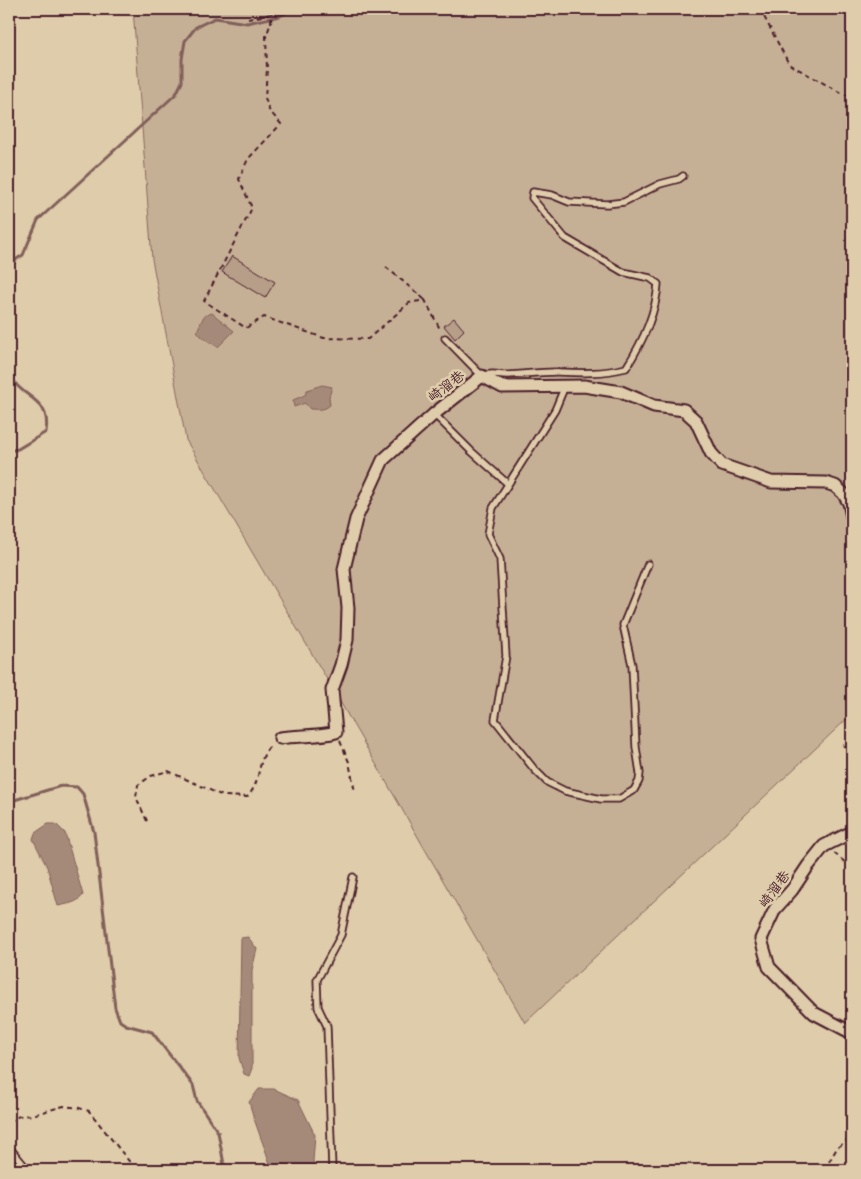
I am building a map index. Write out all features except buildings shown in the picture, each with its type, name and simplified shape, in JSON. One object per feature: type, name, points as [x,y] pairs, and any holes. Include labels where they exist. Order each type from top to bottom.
[{"type":"street","name":"崎溜巷","points":[[336,732],[332,690],[347,640],[348,608],[344,569],[356,519],[383,460],[434,414],[482,376],[502,387],[584,386],[621,392],[654,406],[684,410],[696,421],[711,453],[722,464],[771,482],[826,483],[835,486],[843,493],[849,503],[852,517]]},
{"type":"street","points":[[280,738],[298,735],[326,735],[336,732]]},
{"type":"street","name":"崎溜巷","points":[[852,832],[824,846],[792,890],[775,909],[761,940],[769,967],[814,1013],[852,1033]]},
{"type":"lane","points":[[445,338],[482,376],[491,372],[505,376],[554,372],[587,374],[626,368],[641,346],[657,295],[658,284],[650,278],[624,272],[565,238],[532,198],[533,192],[552,195],[569,202],[607,204],[624,202],[660,184],[679,179],[683,176]]},
{"type":"lane","points":[[565,386],[555,410],[507,483],[493,508],[488,534],[500,559],[506,637],[506,656],[495,720],[534,769],[547,782],[565,790],[601,799],[619,799],[634,790],[639,781],[632,665],[624,625],[648,564]]},
{"type":"lane","points":[[434,414],[507,483]]},
{"type":"lane","points":[[332,1170],[327,1026],[318,1007],[317,980],[341,935],[353,877]]},
{"type":"lane","points":[[9,1147],[28,1170]]},
{"type":"path","points":[[272,9],[266,36],[267,70],[265,98],[269,110],[280,124],[248,159],[239,178],[252,208],[204,301],[246,328],[264,317],[324,338],[368,339],[409,303],[425,300]]},
{"type":"path","points":[[760,9],[789,64],[843,94],[852,96]]},
{"type":"path","points":[[248,19],[271,15]]},
{"type":"path","points":[[386,267],[425,300],[445,338]]},
{"type":"path","points":[[336,732],[349,762],[355,792]]},
{"type":"path","points":[[147,821],[136,797],[138,784],[151,776],[168,771],[224,796],[247,797],[255,789],[261,759],[270,745],[280,738]]},
{"type":"path","points":[[843,745],[852,754]]},
{"type":"path","points":[[9,836],[13,833]]},
{"type":"path","points":[[824,846],[852,868]]},
{"type":"path","points":[[9,1122],[19,1116],[32,1115],[64,1106],[89,1111],[138,1170]]},
{"type":"path","points":[[826,1170],[837,1148],[852,1136]]},
{"type":"path","points":[[153,1170],[163,1166]]},
{"type":"shaded area","points":[[133,9],[852,9],[852,714],[525,1023],[338,698],[186,440],[152,259]]},
{"type":"shaded area","points":[[212,313],[234,331],[218,347],[202,337],[197,331],[204,316]]},
{"type":"shaded area","points":[[322,385],[332,387],[329,397],[330,405],[320,409],[310,409],[305,403],[294,407],[293,400],[305,395],[307,390]]},
{"type":"shaded area","points":[[48,824],[56,824],[65,833],[83,895],[69,904],[58,906],[47,867],[33,839],[35,833]]},
{"type":"shaded area","points":[[248,937],[257,949],[252,970],[252,1068],[249,1076],[244,1074],[239,1058],[241,938]]},
{"type":"shaded area","points":[[259,1089],[274,1089],[298,1100],[315,1135],[313,1161],[315,1170],[272,1170],[249,1102]]},
{"type":"waterway","points":[[9,264],[23,255],[38,220],[176,94],[182,82],[182,59],[185,41],[196,27],[215,18],[247,23],[280,16],[294,9]]},
{"type":"waterway","points":[[9,370],[13,380],[19,387],[44,410],[46,420],[46,432],[18,449],[9,451]]},
{"type":"waterway","points":[[9,800],[61,786],[77,787],[83,794],[94,832],[115,1008],[120,1021],[126,1025],[152,1032],[193,1085],[197,1101],[218,1132],[225,1170]]}]
